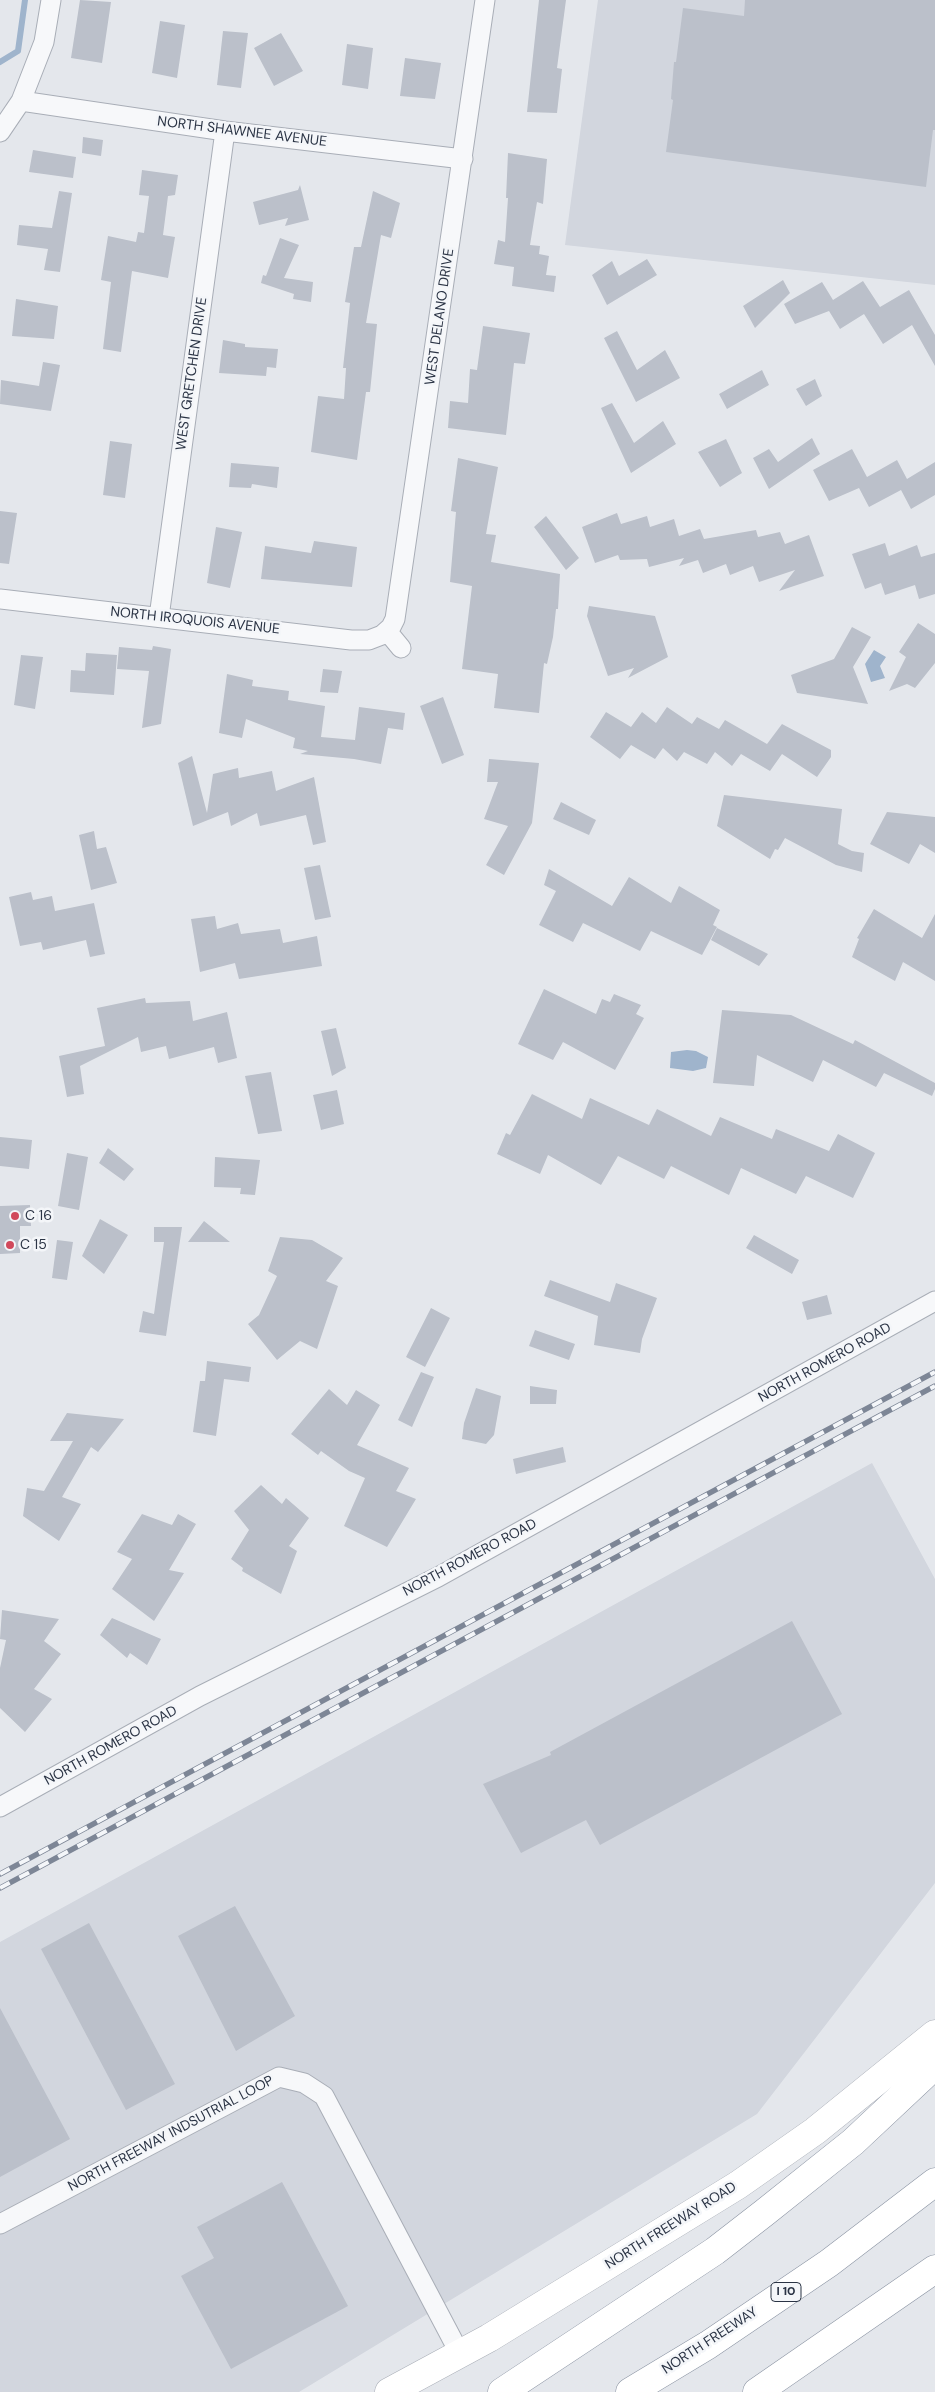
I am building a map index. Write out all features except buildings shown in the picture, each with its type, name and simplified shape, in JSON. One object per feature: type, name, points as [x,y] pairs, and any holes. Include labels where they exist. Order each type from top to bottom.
[{"type":"main road","name":"NORTH FREEWAY ROAD","points":[[389,2392],[512,2324],[738,2185],[815,2131],[935,2034]]},
{"type":"main road","points":[[502,2392],[715,2250],[757,2219],[853,2142],[935,2065]]},
{"type":"main road","name":"NORTH FREEWAY","points":[[630,2392],[708,2345],[829,2263],[935,2182]]},
{"type":"main road","points":[[757,2392],[935,2269]]},
{"type":"street","points":[[0,132],[21,101],[44,42],[51,0]]},
{"type":"street","name":"WEST DELANO DRIVE","points":[[387,632],[395,619],[485,0]]},
{"type":"street","name":"NORTH SHAWNEE AVENUE","points":[[21,101],[226,131],[463,159]]},
{"type":"street","name":"WEST GRETCHEN DRIVE","points":[[158,617],[226,131]]},
{"type":"street","name":"NORTH IROQUOIS AVENUE","points":[[0,599],[351,640],[369,640],[387,632]]},
{"type":"street","points":[[387,632],[401,648]]},
{"type":"street","name":"NORTH ROMERO ROAD","points":[[0,1806],[200,1696],[438,1577],[935,1301]]},
{"type":"street","name":"NORTH FREEWAY INDSUTRIAL LOOP","points":[[0,2224],[279,2077],[304,2083],[324,2096],[460,2354]]},
{"type":"shaded area","points":[[598,0],[935,0],[935,285],[565,245]]},
{"type":"shaded area","points":[[872,1463],[935,1579],[935,1883],[757,2114],[299,2392],[0,2392],[0,1942]]},
{"type":"water","points":[[874,650],[886,657],[880,666],[885,678],[871,682],[865,664]]},
{"type":"water","points":[[696,1051],[708,1057],[706,1068],[693,1071],[670,1068],[671,1052]]},
{"type":"waterway","points":[[0,62],[18,51],[25,0]]},
{"type":"railway","points":[[0,1874],[935,1372]]},
{"type":"railway","points":[[0,1888],[935,1386]]},
{"type":"place","name":"C 16","points":[[15,1216]]},
{"type":"place","name":"C 15","points":[[10,1245]]}]
